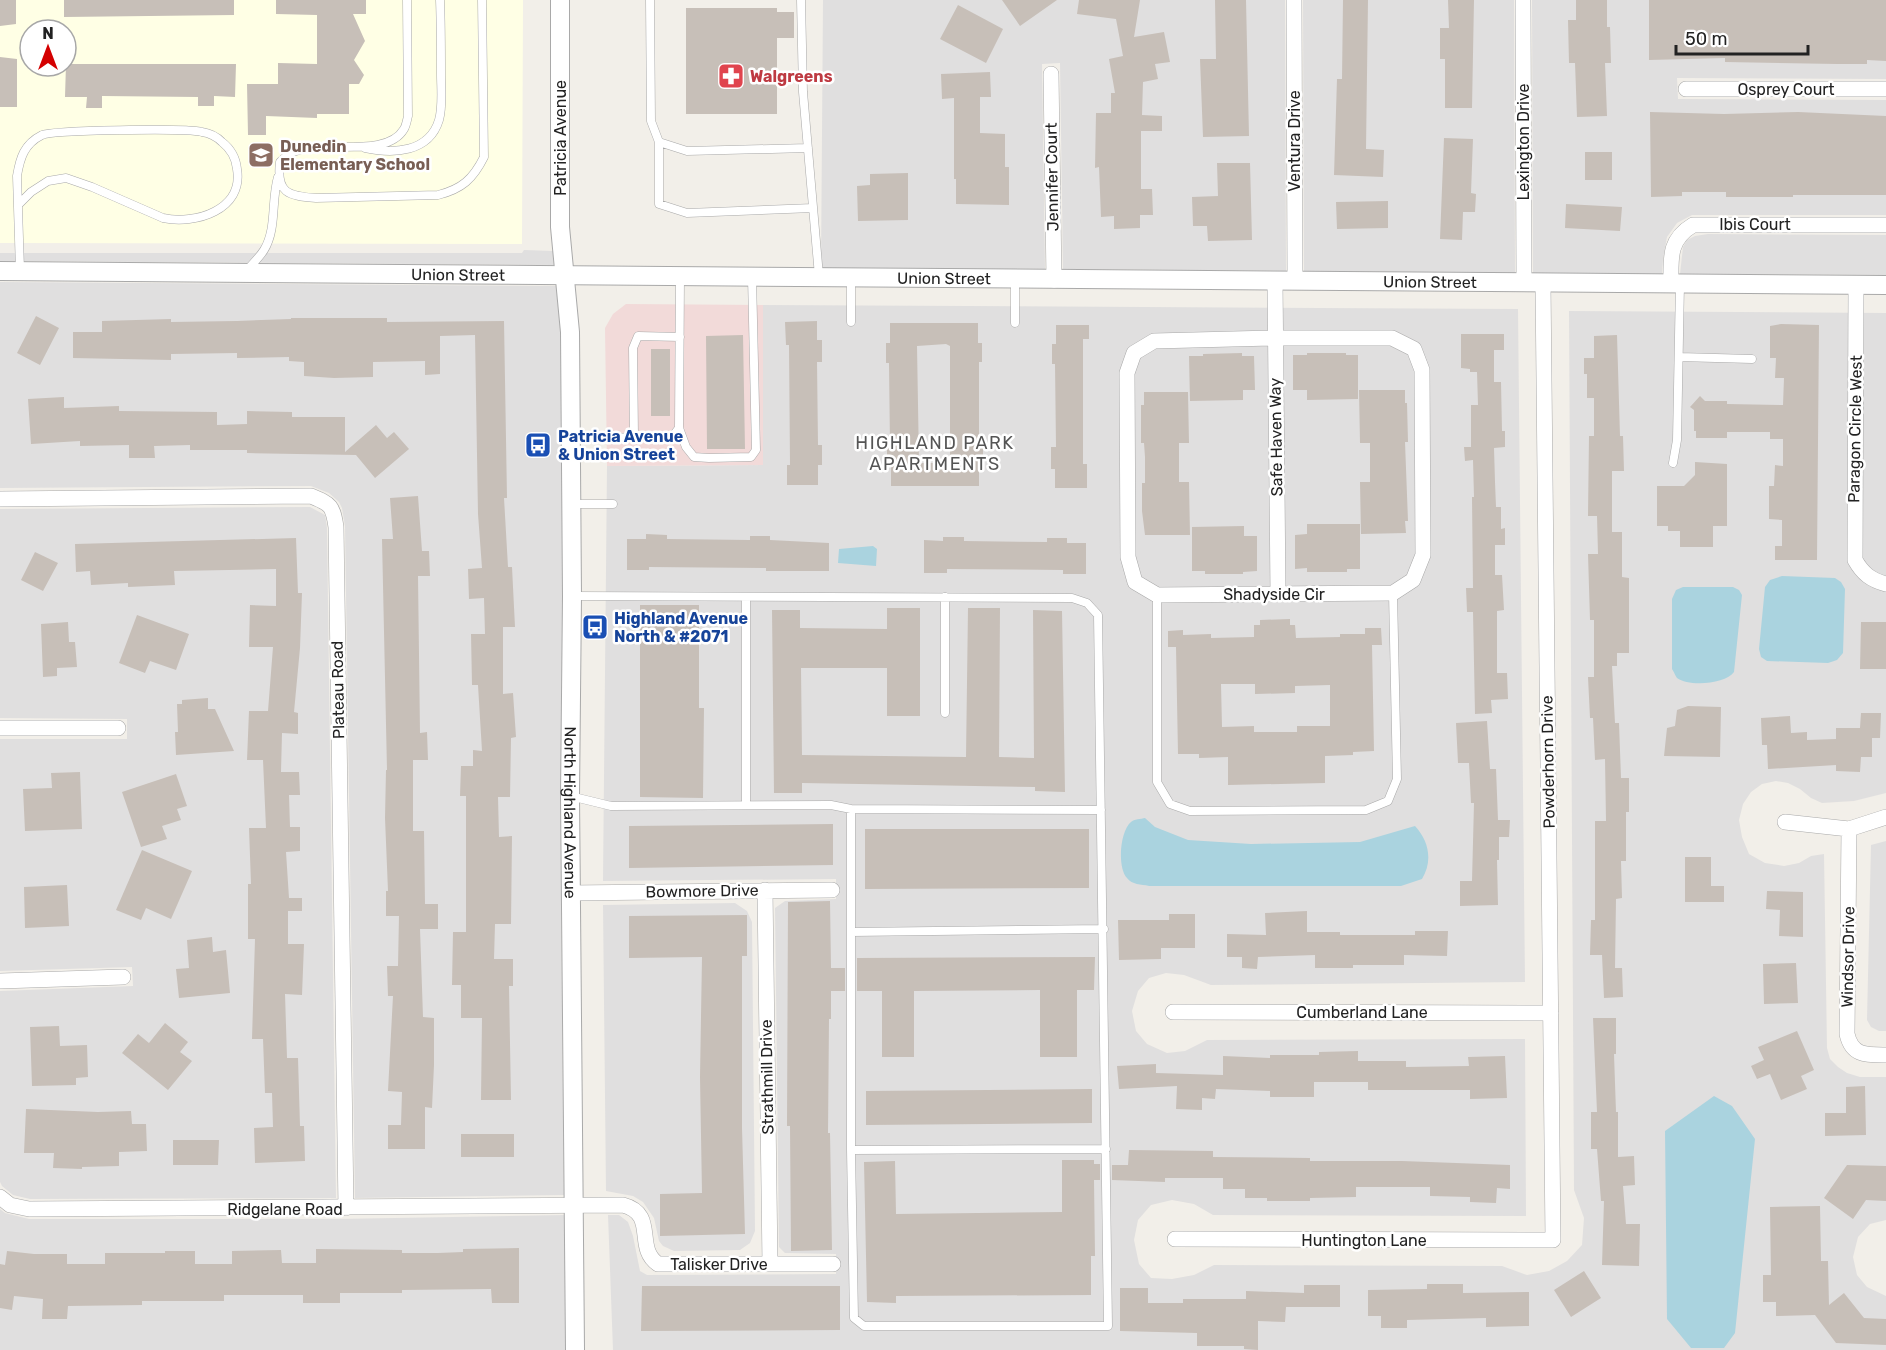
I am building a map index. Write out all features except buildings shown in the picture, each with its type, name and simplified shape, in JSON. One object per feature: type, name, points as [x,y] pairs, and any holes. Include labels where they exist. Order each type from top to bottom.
[{"type":"street","name":"Patricia Avenue","points":[[560,0],[560,227],[565,276]]},
{"type":"street","name":"Ventura Drive","points":[[1294,0],[1295,281]]},
{"type":"street","name":"Lexington Drive","points":[[1523,0],[1524,283]]},
{"type":"street","name":"Jennifer Court","points":[[1051,74],[1054,280]]},
{"type":"street","name":"Osprey Court","points":[[1686,88],[1886,90]]},
{"type":"street","name":"Ibis Court","points":[[1675,284],[1674,243],[1681,232],[1692,225],[1886,225]]},
{"type":"street","name":"Union Street","points":[[0,271],[1886,285]]},
{"type":"street","name":"North Highland Avenue","points":[[565,276],[570,332],[571,439],[570,796],[575,1350]]},
{"type":"street","name":"Safe Haven Way","points":[[1275,281],[1278,593]]},
{"type":"street","name":"Powderhorn Drive","points":[[1543,284],[1552,1240]]},
{"type":"street","name":"Paragon Circle West","points":[[1856,285],[1855,560],[1862,572],[1874,581],[1886,584]]},
{"type":"street","points":[[1156,595],[1135,582],[1128,557],[1127,373],[1134,353],[1154,341],[1275,338],[1392,338],[1414,349],[1422,370],[1423,555],[1413,580],[1393,593]]},
{"type":"street","name":"Plateau Road","points":[[0,499],[311,496],[326,502],[333,510],[336,527],[346,1208]]},
{"type":"street","name":"Shadyside Cir","points":[[1156,595],[1393,593]]},
{"type":"street","points":[[0,728],[118,728]]},
{"type":"street","points":[[1785,822],[1849,830],[1886,817]]},
{"type":"street","name":"Windsor Drive","points":[[1849,830],[1846,1034],[1849,1043],[1856,1051],[1886,1055]]},
{"type":"street","name":"Strathmill Drive","points":[[765,890],[770,1264]]},
{"type":"street","name":"Bowmore Drive","points":[[571,893],[832,890]]},
{"type":"street","points":[[0,981],[123,977]]},
{"type":"street","name":"Cumberland Lane","points":[[1173,1012],[1551,1013]]},
{"type":"street","name":"Ridgelane Road","points":[[0,1197],[10,1204],[29,1209],[574,1205]]},
{"type":"street","name":"Talisker Drive","points":[[574,1205],[623,1205],[636,1211],[642,1218],[647,1251],[650,1258],[658,1264],[832,1264]]},
{"type":"street","name":"Huntington Lane","points":[[1175,1239],[1552,1240]]},
{"type":"lane","points":[[244,273],[265,249],[272,229],[274,192],[280,162],[291,153],[314,147],[359,147],[384,143],[396,138],[405,129],[408,116],[407,0]]},
{"type":"lane","points":[[359,147],[385,152],[418,148],[430,136],[439,120],[441,0]]},
{"type":"lane","points":[[278,177],[283,189],[296,197],[316,198],[438,195],[453,191],[467,183],[484,157],[482,0]]},
{"type":"lane","points":[[650,0],[651,121],[659,142],[659,204],[687,213],[813,208]]},
{"type":"lane","points":[[801,0],[803,92],[819,278]]},
{"type":"lane","points":[[19,204],[48,181],[66,178],[163,218],[193,219],[206,216],[233,196],[238,180],[237,165],[222,141],[200,131],[50,133],[36,139],[24,150],[17,176],[20,272]]},
{"type":"lane","points":[[659,142],[687,151],[808,148]]},
{"type":"lane","points":[[680,277],[679,428],[686,447],[694,456],[709,458],[751,457],[756,450],[755,315],[752,277]]},
{"type":"lane","points":[[851,278],[851,322]]},
{"type":"lane","points":[[1015,279],[1015,323]]},
{"type":"lane","points":[[1673,463],[1677,440],[1679,357],[1675,284]]},
{"type":"lane","points":[[634,437],[633,348],[638,336],[680,337]]},
{"type":"lane","points":[[1679,357],[1752,359]]},
{"type":"lane","points":[[571,439],[673,436],[679,428]]},
{"type":"lane","points":[[571,504],[612,504]]},
{"type":"lane","points":[[1156,595],[1157,782],[1170,804],[1190,811],[1366,810],[1388,801],[1397,779],[1393,593]]},
{"type":"lane","points":[[572,596],[1072,598],[1087,603],[1098,615],[1108,1326],[864,1326],[854,1318],[851,1150],[851,809]]},
{"type":"lane","points":[[746,597],[746,805]]},
{"type":"lane","points":[[945,597],[945,713]]},
{"type":"lane","points":[[570,796],[612,806],[831,805],[851,809],[1101,810]]},
{"type":"lane","points":[[850,932],[1104,929]]},
{"type":"lane","points":[[851,1150],[1106,1149]]},
{"type":"shaded area","name":"Dunedin Elementary School","points":[[0,0],[523,0],[522,244],[0,243]]},
{"type":"shaded area","points":[[823,0],[1285,0],[1286,271],[1063,269],[1060,63],[1042,64],[1045,269],[821,268]]},
{"type":"shaded area","points":[[1303,0],[1514,0],[1515,273],[1304,271]]},
{"type":"shaded area","points":[[1532,0],[1886,0],[1886,79],[1677,78],[1678,99],[1886,100],[1886,215],[1692,215],[1677,223],[1667,237],[1662,274],[1533,273]]},
{"type":"shaded area","points":[[1708,234],[1886,235],[1886,275],[1680,274],[1683,247],[1687,240]]},
{"type":"shaded area","points":[[524,250],[553,251],[554,265],[0,261],[0,253],[522,253]]},
{"type":"shaded area","points":[[0,282],[556,286],[561,332],[563,596],[560,796],[564,1195],[355,1198],[345,526],[342,508],[329,493],[311,486],[0,488]]},
{"type":"shaded area","points":[[626,304],[763,305],[763,465],[607,466],[605,328],[613,314]]},
{"type":"shaded area","points":[[763,305],[1518,309],[1525,982],[1211,985],[1184,975],[1166,973],[1149,978],[1138,991],[1132,1011],[1136,1031],[1147,1044],[1167,1053],[1185,1051],[1207,1040],[1525,1039],[1526,1216],[1213,1215],[1194,1204],[1172,1200],[1151,1205],[1138,1220],[1134,1240],[1139,1264],[1151,1278],[1172,1279],[1194,1275],[1214,1265],[1502,1266],[1527,1275],[1549,1271],[1567,1261],[1582,1245],[1584,1218],[1574,1190],[1569,311],[1886,313],[1886,793],[1854,801],[1822,803],[1788,783],[1776,781],[1762,784],[1751,792],[1743,804],[1739,820],[1742,837],[1749,854],[1765,863],[1784,866],[1799,863],[1811,856],[1824,854],[1827,1048],[1830,1059],[1847,1073],[1860,1077],[1886,1077],[1886,1220],[1870,1224],[1858,1237],[1853,1257],[1857,1275],[1867,1287],[1886,1296],[1886,1350],[613,1350],[608,1215],[619,1215],[628,1222],[640,1271],[647,1275],[836,1274],[836,1254],[785,1253],[779,1247],[775,908],[785,901],[836,899],[836,879],[603,881],[607,466],[763,465]]},
{"type":"shaded area","points":[[310,507],[325,515],[327,528],[336,1198],[30,1199],[13,1195],[0,1182],[0,991],[133,986],[132,967],[0,971],[0,739],[127,739],[127,719],[0,718],[0,509]]},
{"type":"shaded area","points":[[1886,841],[1886,1031],[1879,1031],[1871,1027],[1867,1020],[1871,845]]},
{"type":"shaded area","points":[[735,903],[747,911],[752,922],[755,1231],[750,1243],[740,1250],[674,1251],[663,1246],[659,1241],[654,1218],[643,1202],[633,1196],[606,1191],[603,905]]},
{"type":"shaded area","points":[[0,1209],[5,1213],[29,1219],[337,1219],[565,1215],[566,1350],[0,1350]]},
{"type":"water","points":[[873,546],[877,549],[876,566],[838,563],[839,549]]},
{"type":"water","points":[[1782,576],[1835,578],[1841,582],[1845,589],[1843,653],[1837,660],[1828,663],[1767,661],[1761,657],[1759,649],[1765,587],[1770,580]]},
{"type":"water","points":[[1683,587],[1733,587],[1742,595],[1734,672],[1730,676],[1716,682],[1690,683],[1677,678],[1672,669],[1672,599],[1676,590]]},
{"type":"water","points":[[1145,818],[1155,827],[1188,840],[1251,844],[1360,842],[1415,826],[1424,838],[1428,851],[1428,865],[1422,879],[1401,886],[1149,886],[1129,880],[1124,873],[1121,858],[1122,841],[1127,827],[1132,821]]},
{"type":"water","points":[[1714,1096],[1732,1106],[1755,1139],[1735,1333],[1724,1348],[1691,1348],[1667,1319],[1665,1131]]},
{"type":"place","name":"Walgreens","points":[[731,76]]},
{"type":"place","name":"Dunedin Elementary School","points":[[261,155]]},
{"type":"place","name":"Patricia Avenue & Union Street","points":[[538,445]]},
{"type":"place","name":"Highland Avenue North & #2071","points":[[595,627]]},
{"type":"district","name":"HIGHLAND PARK APARTMENTS","points":[[935,453]]}]
